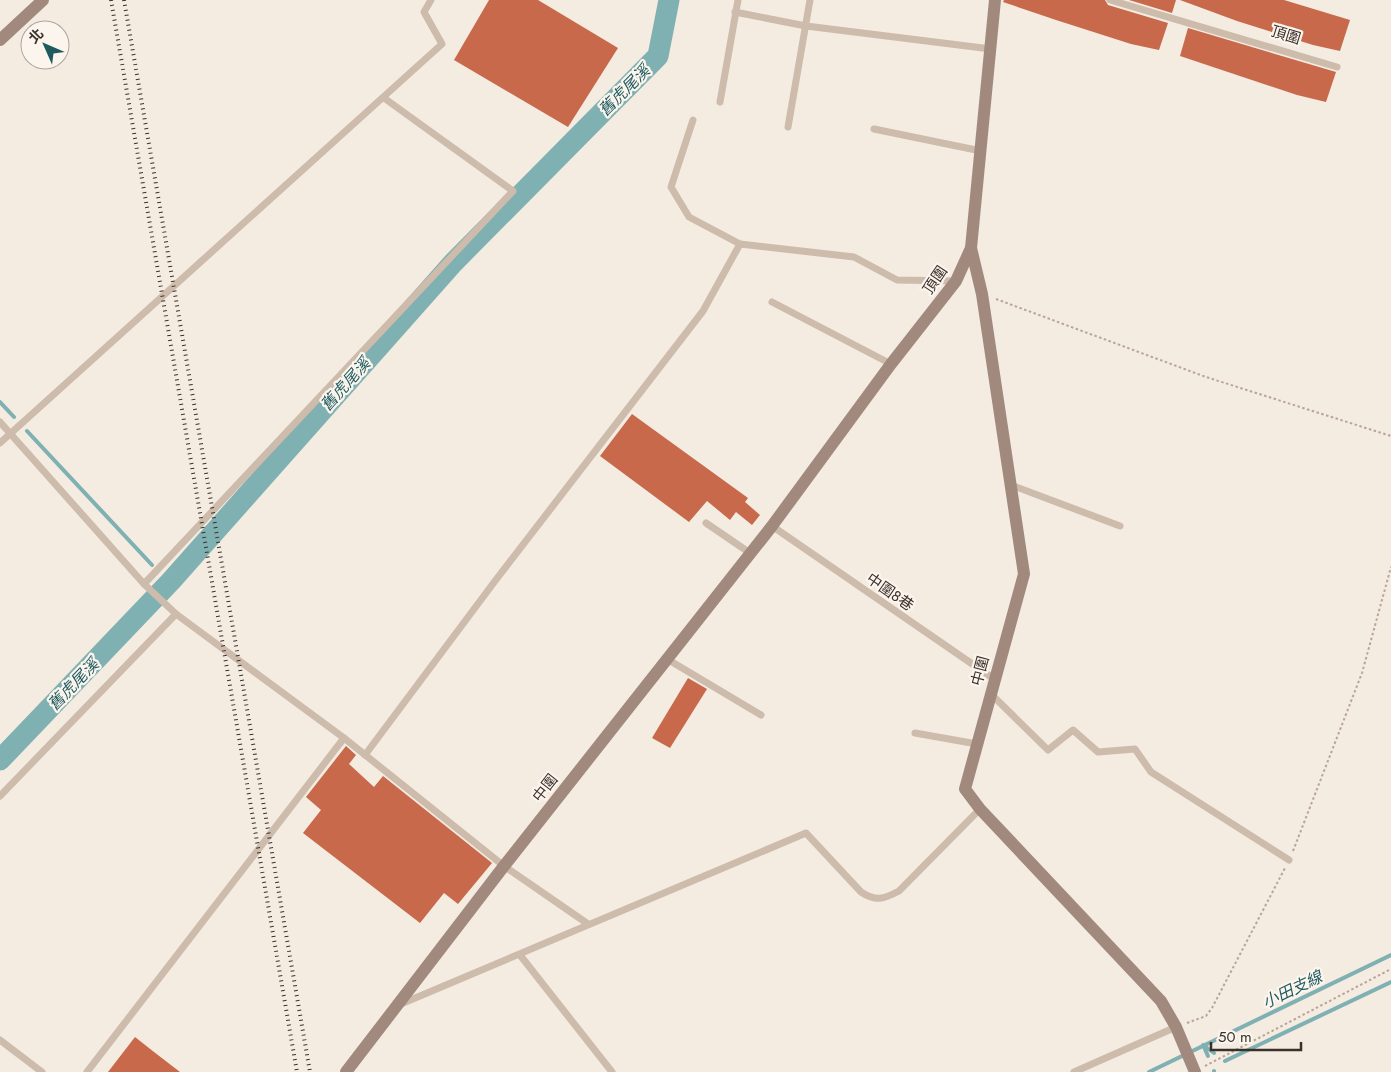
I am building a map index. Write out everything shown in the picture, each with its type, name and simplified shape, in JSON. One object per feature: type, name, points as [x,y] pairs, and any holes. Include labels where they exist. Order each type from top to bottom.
[{"type":"street","points":[[0,40],[43,0]]},
{"type":"street","name":"頂圍","points":[[772,526],[891,364],[956,281],[971,248],[995,0]]},
{"type":"street","name":"中圍","points":[[971,248],[982,294],[1024,574],[965,789],[980,809],[1161,1002],[1176,1027],[1194,1072]]},
{"type":"street","name":"中圍","points":[[346,1072],[504,866],[772,526]]},
{"type":"lane","points":[[0,443],[442,44],[424,12],[431,0]]},
{"type":"lane","points":[[720,102],[738,0]]},
{"type":"lane","points":[[788,127],[810,0]]},
{"type":"lane","name":"頂圍","points":[[1110,0],[1337,67]]},
{"type":"lane","points":[[736,12],[806,26],[991,49]]},
{"type":"lane","points":[[146,586],[513,191],[384,98]]},
{"type":"lane","points":[[693,120],[671,187],[689,217],[740,244],[854,257],[897,280],[956,281]]},
{"type":"lane","points":[[874,129],[981,151]]},
{"type":"lane","points":[[365,755],[495,581],[703,311],[740,244]]},
{"type":"lane","points":[[772,302],[891,364]]},
{"type":"lane","points":[[0,422],[146,586],[176,614],[344,738],[504,866],[588,924]]},
{"type":"lane","points":[[1011,486],[1120,526]]},
{"type":"lane","points":[[706,523],[750,553]]},
{"type":"lane","name":"中圍8巷","points":[[772,526],[994,679]]},
{"type":"lane","points":[[0,796],[176,614]]},
{"type":"lane","points":[[667,659],[761,715]]},
{"type":"lane","points":[[990,694],[1048,750],[1073,730],[1098,752],[1135,749],[1151,772],[1290,860]]},
{"type":"lane","points":[[915,733],[977,744]]},
{"type":"lane","points":[[87,1072],[344,738]]},
{"type":"lane","points":[[395,1006],[806,833],[861,892],[870,898],[883,900],[899,891],[980,809]]},
{"type":"lane","points":[[520,955],[612,1072]]},
{"type":"lane","points":[[1074,1072],[1176,1027]]},
{"type":"lane","points":[[0,1040],[42,1072]]},
{"type":"path","points":[[982,294],[1206,377],[1391,436]]},
{"type":"path","points":[[1176,1027],[1206,1016],[1290,860],[1362,673],[1391,567]]},
{"type":"path","points":[[1194,1072],[1391,969]]},
{"type":"building","points":[[489,0],[538,0],[618,48],[568,127],[454,60]]},
{"type":"building","points":[[1004,0],[1105,0],[1108,5],[1168,23],[1159,50],[1131,44],[1056,20],[1003,2]]},
{"type":"building","points":[[1129,0],[1176,0],[1172,13]]},
{"type":"building","points":[[1180,0],[1284,0],[1350,20],[1340,51],[1313,45],[1237,21]]},
{"type":"building","points":[[1188,28],[1336,72],[1326,102],[1297,95],[1180,56]]},
{"type":"building","points":[[632,414],[748,498],[745,502],[760,515],[752,525],[736,512],[730,520],[707,501],[689,522],[600,456]]},
{"type":"building","points":[[688,678],[707,689],[670,748],[652,738]]},
{"type":"building","points":[[346,746],[356,755],[349,764],[374,787],[383,776],[492,863],[458,904],[444,893],[420,923],[303,833],[321,810],[306,797]]},
{"type":"building","points":[[135,1037],[154,1052],[180,1072],[108,1072]]},
{"type":"waterway","name":"舊虎尾溪","points":[[0,760],[171,581],[453,263],[658,56],[669,0]]},
{"type":"waterway","points":[[0,402],[14,417]]},
{"type":"waterway","points":[[27,431],[152,565]]},
{"type":"waterway","name":"舊虎尾溪","points":[[165,576],[171,581]]},
{"type":"waterway","name":"小田支線","points":[[1149,1072],[1391,955]]},
{"type":"waterway","points":[[1225,1061],[1391,982]]},
{"type":"waterway","points":[[1203,1045],[1214,1053]]},
{"type":"waterway","points":[[1204,1047],[1208,1056]]},
{"type":"railway","points":[[111,0],[297,1072]]},
{"type":"railway","points":[[124,0],[310,1072]]}]
